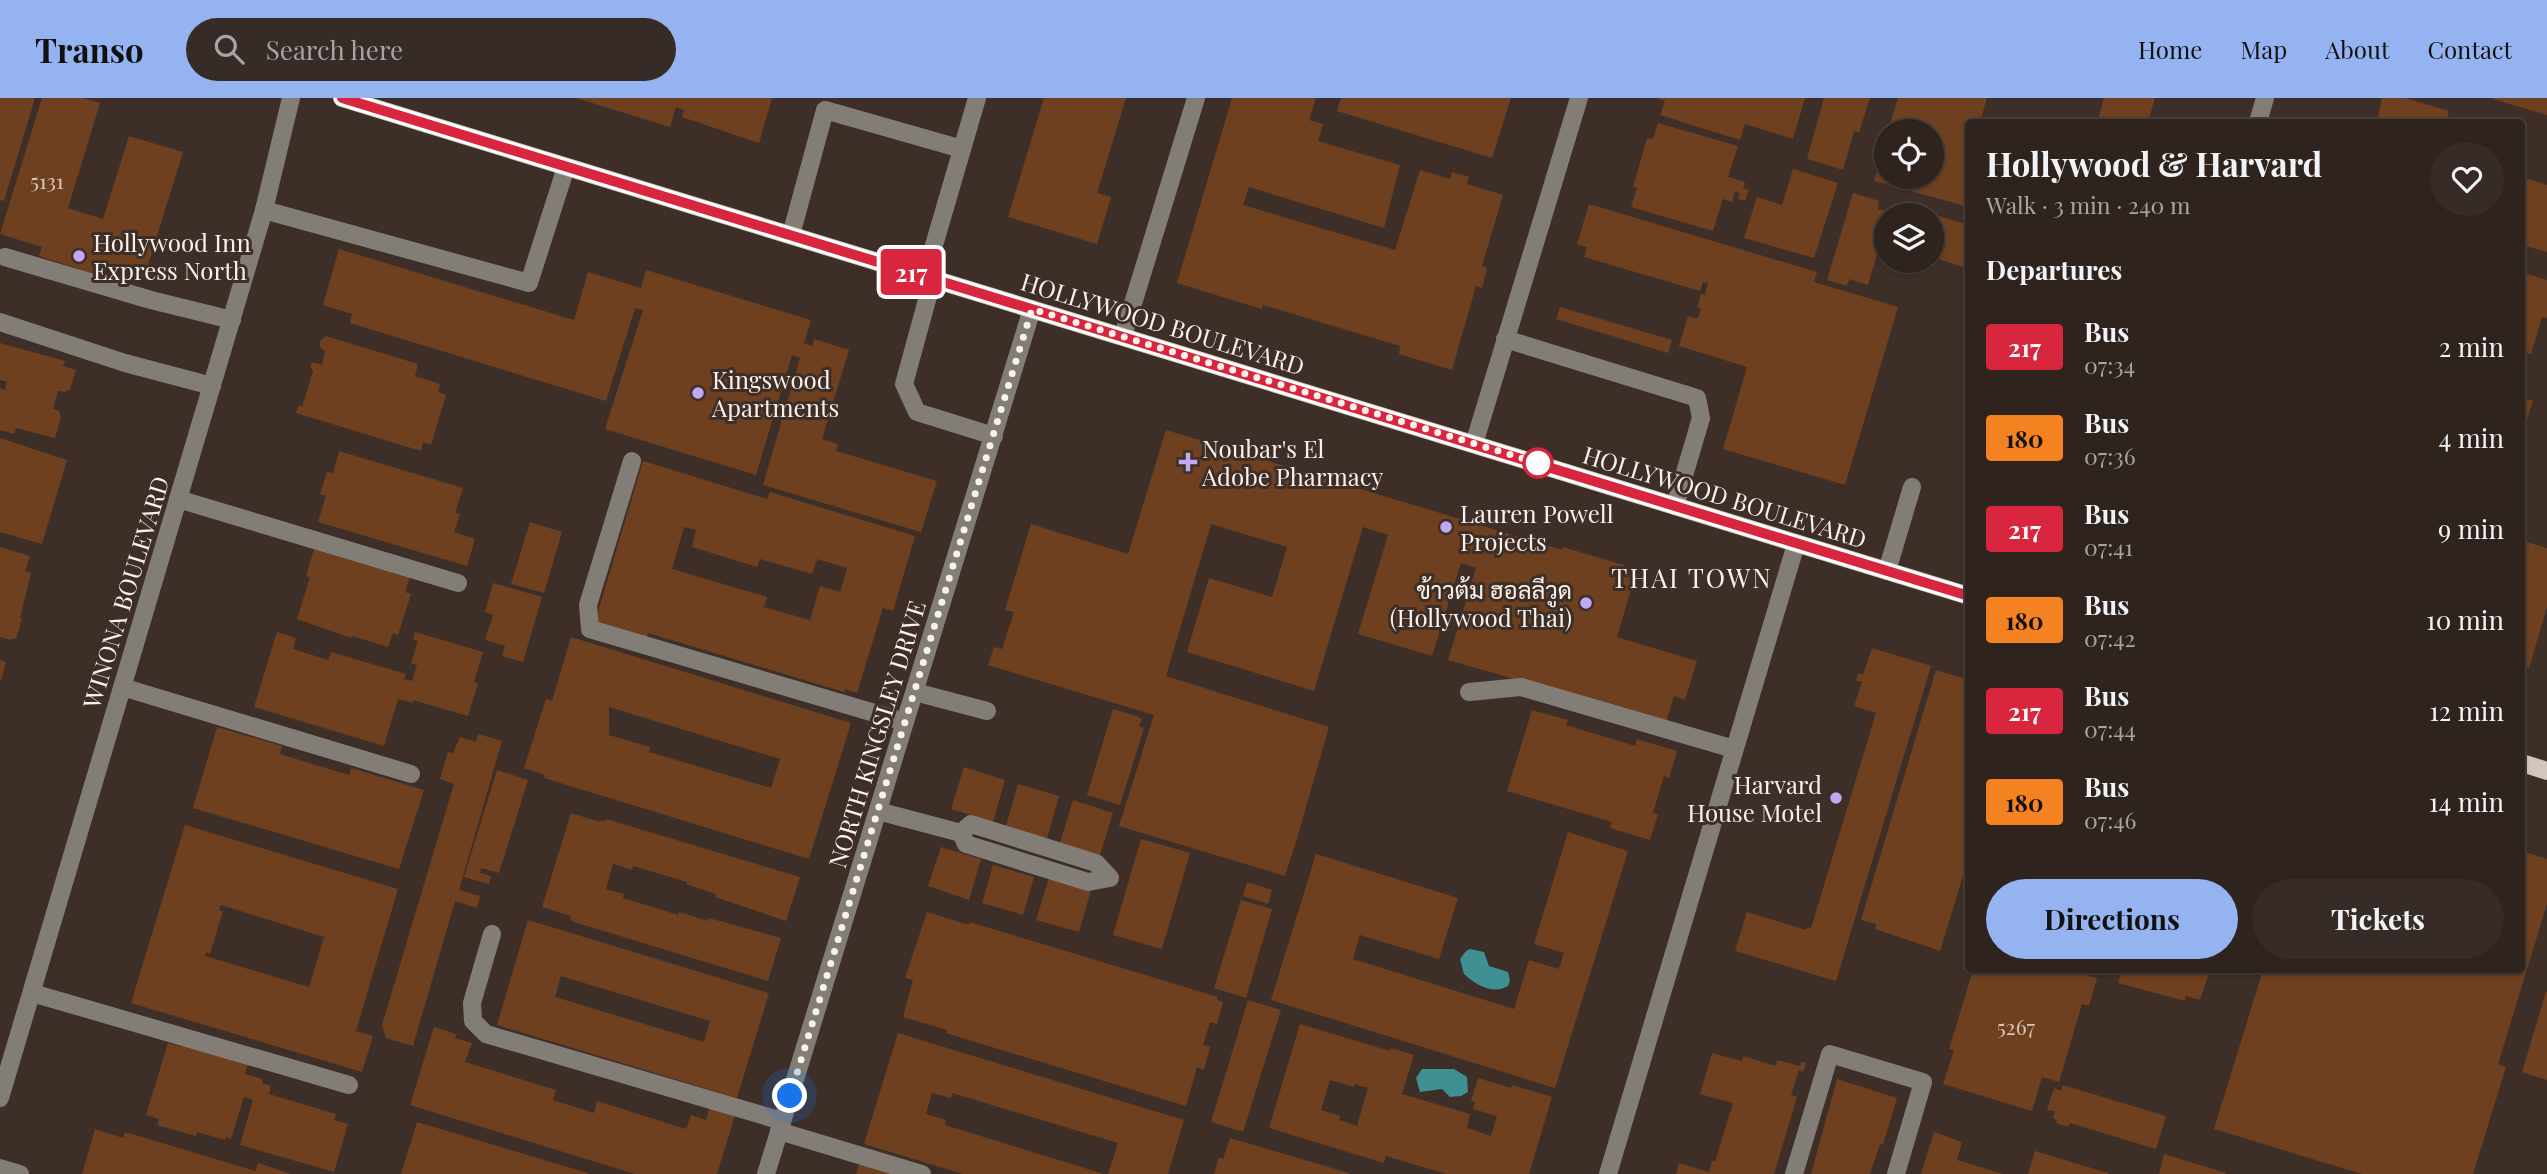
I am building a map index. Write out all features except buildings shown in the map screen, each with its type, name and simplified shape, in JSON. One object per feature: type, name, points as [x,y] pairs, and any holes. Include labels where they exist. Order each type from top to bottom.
[{"type":"main road","name":"HOLLYWOOD BOULEVARD","points":[[342,98],[387,105],[566,167],[1965,595]]},
{"type":"main road","points":[[2525,764],[2547,771]]},
{"type":"street","name":"WINONA BOULEVARD","points":[[1,1094],[232,320],[264,210],[291,98]]},
{"type":"street","points":[[977,98],[929,277],[904,384],[917,412],[994,436]]},
{"type":"street","points":[[1123,336],[1196,98]]},
{"type":"street","points":[[1474,444],[1579,98]]},
{"type":"street","points":[[2259,119],[2266,98]]},
{"type":"street","points":[[791,235],[825,110],[962,149]]},
{"type":"street","points":[[264,210],[529,283],[566,167]]},
{"type":"street","points":[[5,257],[151,300],[232,320]]},
{"type":"street","name":"NORTH KINGSLEY DRIVE","points":[[766,1174],[1032,309]]},
{"type":"street","points":[[0,322],[125,363],[212,386]]},
{"type":"street","points":[[1505,339],[1697,398],[1701,418],[1675,506]]},
{"type":"street","points":[[632,461],[588,605],[590,629],[905,722]]},
{"type":"street","points":[[1887,571],[1912,487]]},
{"type":"street","points":[[178,499],[458,583]]},
{"type":"street","points":[[1608,1174],[1796,544]]},
{"type":"street","points":[[122,687],[411,774]]},
{"type":"street","points":[[1469,692],[1521,687],[1734,749]]},
{"type":"street","points":[[915,692],[987,711]]},
{"type":"street","points":[[878,811],[961,833]]},
{"type":"street","points":[[971,824],[1096,863],[1110,878],[1088,882],[966,844],[961,833],[971,824]]},
{"type":"street","points":[[492,934],[472,1003],[472,1021],[486,1034],[781,1126],[922,1174]]},
{"type":"street","points":[[32,993],[349,1085]]},
{"type":"street","points":[[1794,1174],[1830,1054],[1923,1082],[1896,1174]]},
{"type":"street","points":[[0,1168],[20,1174]]},
{"type":"water","points":[[1470,949],[1484,952],[1489,966],[1508,972],[1508,986],[1502,989],[1485,988],[1464,974],[1460,959]]},
{"type":"water","points":[[1422,1069],[1454,1069],[1467,1077],[1468,1092],[1450,1097],[1442,1089],[1420,1092],[1416,1078]]},
{"type":"bus line","name":"217","points":[[342,98],[1965,595]]},
{"type":"place","name":"Hollywood Inn Express North","points":[[79,256]]},
{"type":"place","name":"Kingswood Apartments","points":[[698,393]]},
{"type":"place","name":"Noubar's El Adobe Pharmacy","points":[[1188,462]]},
{"type":"place","name":"Lauren Powell Projects","points":[[1446,527]]},
{"type":"place","name":"ข้าวต้ม ฮอลลีวูด (Hollywood Thai)","points":[[1586,603]]},
{"type":"place","name":"Harvard House Motel","points":[[1836,798]]},
{"type":"district","name":"THAI TOWN","points":[[1692,577]]},
{"type":"route","points":[[790,1096],[1032,309],[1538,463]]}]
